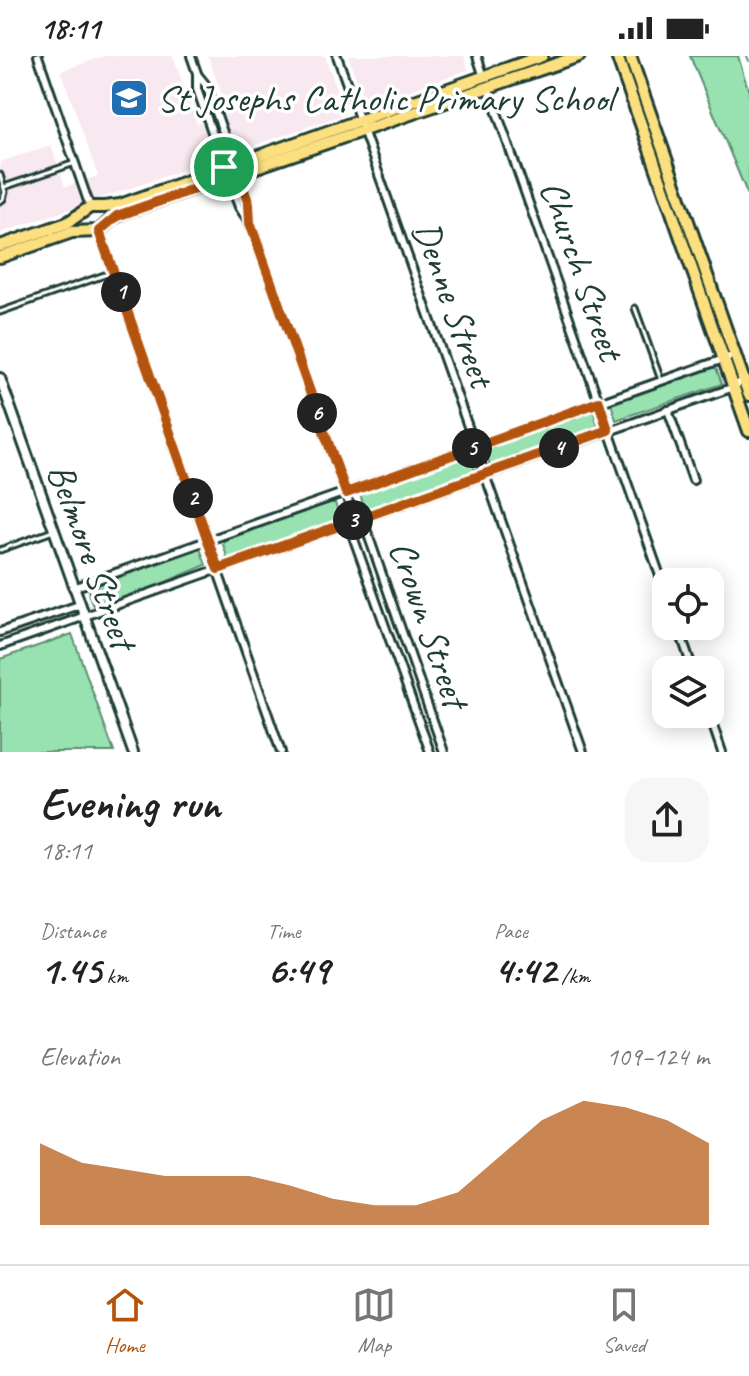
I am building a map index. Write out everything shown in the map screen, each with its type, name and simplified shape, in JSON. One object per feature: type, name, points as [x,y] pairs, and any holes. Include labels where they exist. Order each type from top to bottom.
[{"type":"main road","points":[[486,82],[542,56]]},
{"type":"main road","points":[[0,246],[57,227],[90,209],[120,205],[486,82],[579,56]]},
{"type":"main road","points":[[617,56],[730,357],[749,395]]},
{"type":"main road","points":[[630,56],[730,357]]},
{"type":"main road","points":[[0,257],[65,234],[102,230],[123,213],[231,170]]},
{"type":"main road","points":[[90,209],[106,214],[107,223]]},
{"type":"main road","points":[[90,209],[81,223],[93,231]]},
{"type":"main road","points":[[740,372],[734,387],[749,431]]},
{"type":"street","points":[[38,56],[90,209]]},
{"type":"street","name":"Crown Street","points":[[191,56],[197,73],[197,89],[231,170],[239,207],[250,223],[355,520]]},
{"type":"street","name":"Denne Street","points":[[337,56],[583,752]]},
{"type":"street","name":"Church Street","points":[[477,56],[657,568]]},
{"type":"street","points":[[93,231],[114,271],[281,752]]},
{"type":"street","points":[[73,588],[730,357]]},
{"type":"street","name":"Belmore Street","points":[[0,378],[133,752]]},
{"type":"street","points":[[0,646],[734,387]]},
{"type":"street","points":[[668,410],[693,480]]},
{"type":"street","name":"Crown Street","points":[[355,520],[350,528],[430,752]]},
{"type":"street","name":"Crown Street","points":[[355,520],[364,523],[444,752]]},
{"type":"street","points":[[0,632],[79,605]]},
{"type":"street","points":[[714,728],[722,752]]},
{"type":"lane","points":[[4,187],[76,163]]},
{"type":"lane","points":[[0,175],[5,196],[0,201]]},
{"type":"lane","points":[[0,312],[114,271]]},
{"type":"lane","points":[[635,308],[661,380]]},
{"type":"lane","points":[[0,550],[53,531]]},
{"type":"shaded area","points":[[104,56],[173,56],[197,124],[228,113],[208,56],[325,56],[345,114],[0,233],[0,162],[51,145],[65,187],[98,176],[61,71]]},
{"type":"shaded area","points":[[348,56],[464,56],[468,70],[366,105]]},
{"type":"green space","points":[[690,56],[738,56],[749,92],[749,198]]},
{"type":"green space","points":[[715,365],[722,384],[616,420],[610,400]]},
{"type":"green space","points":[[594,412],[599,430],[493,468],[490,466],[485,448]]},
{"type":"green space","points":[[465,455],[470,457],[474,474],[370,511],[364,509],[360,493]]},
{"type":"green space","points":[[335,503],[341,520],[336,524],[228,560],[223,544],[225,540]]},
{"type":"green space","points":[[199,545],[206,565],[128,598],[96,609],[93,605],[90,588]]},
{"type":"green space","points":[[72,634],[114,752],[0,752],[0,659]]},
{"type":"waterway","points":[[747,56],[749,61]]},
{"type":"place","name":"St Josephs Catholic Primary School","points":[[129,98]]},
{"type":"route","points":[[234,163],[249,204],[250,223],[346,493],[599,402],[608,430],[218,569],[99,231],[117,216],[228,177],[224,167],[234,163]]}]
